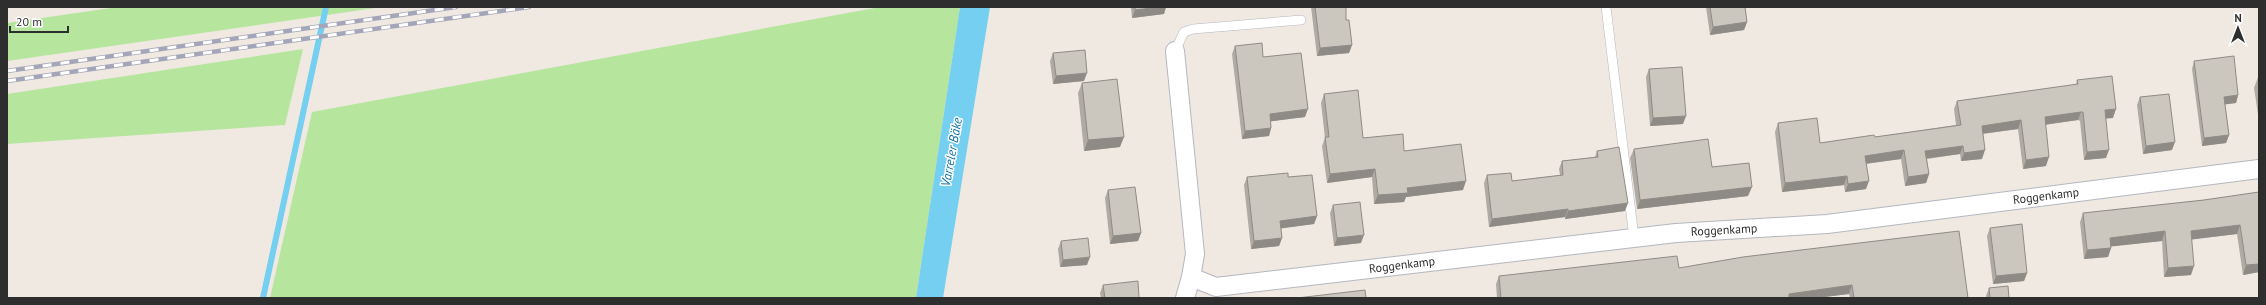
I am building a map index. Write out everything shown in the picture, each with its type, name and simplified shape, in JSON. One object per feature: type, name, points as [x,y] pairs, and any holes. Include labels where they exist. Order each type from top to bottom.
[{"type":"street","points":[[1175,51],[1196,254],[1191,277],[1184,298]]},
{"type":"street","name":"Roggenkamp","points":[[1191,277],[1216,287],[1676,233],[1827,224],[2259,168]]},
{"type":"lane","points":[[1606,7],[1634,238]]},
{"type":"lane","points":[[1175,51],[1184,32],[1193,29],[1301,20]]},
{"type":"green space","points":[[118,7],[382,7],[7,61],[7,23]]},
{"type":"green space","points":[[880,7],[960,7],[916,298],[270,298],[312,112]]},
{"type":"green space","points":[[303,49],[285,125],[7,144],[7,94]]},
{"type":"water","name":"Varreler Bäke","points":[[960,7],[990,7],[943,298],[916,298]]},
{"type":"building","points":[[1135,7],[1160,7],[1135,10]]},
{"type":"building","points":[[1315,7],[1346,7],[1346,20],[1349,20],[1352,45],[1320,48]]},
{"type":"building","points":[[1710,7],[1745,7],[1747,22],[1713,27]]},
{"type":"building","points":[[1262,43],[1263,57],[1301,53],[1308,109],[1270,114],[1271,128],[1245,131],[1235,46]]},
{"type":"building","points":[[1085,50],[1087,73],[1056,76],[1053,53]]},
{"type":"building","points":[[2234,56],[2238,95],[2224,97],[2229,135],[2204,138],[2194,61]]},
{"type":"building","points":[[1682,67],[1686,116],[1653,118],[1649,69]]},
{"type":"building","points":[[2112,76],[2116,109],[2105,110],[2109,150],[2087,152],[2083,112],[2081,112],[2045,117],[2049,157],[2026,160],[2021,120],[1982,126],[1985,150],[1964,153],[1963,146],[1925,151],[1929,174],[1908,177],[1904,150],[1865,156],[1869,181],[1848,184],[1847,176],[1785,183],[1778,123],[1817,118],[1820,143],[1961,125],[1957,101],[2078,84],[2077,80]]},
{"type":"building","points":[[1117,79],[1124,137],[1088,140],[1082,83]]},
{"type":"building","points":[[1358,90],[1363,138],[1403,134],[1404,151],[1461,144],[1466,181],[1407,188],[1408,193],[1378,195],[1375,169],[1330,174],[1325,137],[1329,137],[1324,94]]},
{"type":"building","points":[[2169,94],[2175,142],[2146,146],[2140,97]]},
{"type":"building","points":[[1708,139],[1712,167],[1749,163],[1752,187],[1640,200],[1634,149]]},
{"type":"building","points":[[1619,147],[1628,203],[1492,219],[1487,175],[1511,173],[1512,181],[1563,175],[1562,161],[1598,157],[1597,151]]},
{"type":"building","points":[[1288,173],[1288,177],[1312,175],[1317,216],[1280,221],[1282,238],[1254,241],[1247,177]]},
{"type":"building","points":[[1135,187],[1141,233],[1113,236],[1108,190]]},
{"type":"building","points":[[2259,192],[2259,264],[2246,265],[2240,225],[2191,231],[2194,266],[2168,268],[2165,231],[2110,238],[2111,248],[2087,250],[2083,213],[2204,200]]},
{"type":"building","points":[[1360,202],[1364,235],[1337,238],[1333,205]]},
{"type":"building","points":[[2022,224],[2027,273],[1996,276],[1990,228]]},
{"type":"building","points":[[1959,231],[1968,298],[1854,298],[1852,285],[1789,294],[1789,298],[1501,298],[1499,276],[1677,256],[1679,268],[1743,257]]},
{"type":"building","points":[[1088,238],[1090,257],[1063,260],[1061,241]]},
{"type":"building","points":[[1138,281],[1139,298],[1105,298],[1103,285]]},
{"type":"building","points":[[2008,286],[2009,298],[1990,298],[1989,288]]},
{"type":"building","points":[[1365,290],[1366,298],[1297,298]]},
{"type":"waterway","points":[[263,298],[326,7]]},
{"type":"railway","points":[[7,71],[456,7]]},
{"type":"railway","points":[[7,81],[529,7]]}]
